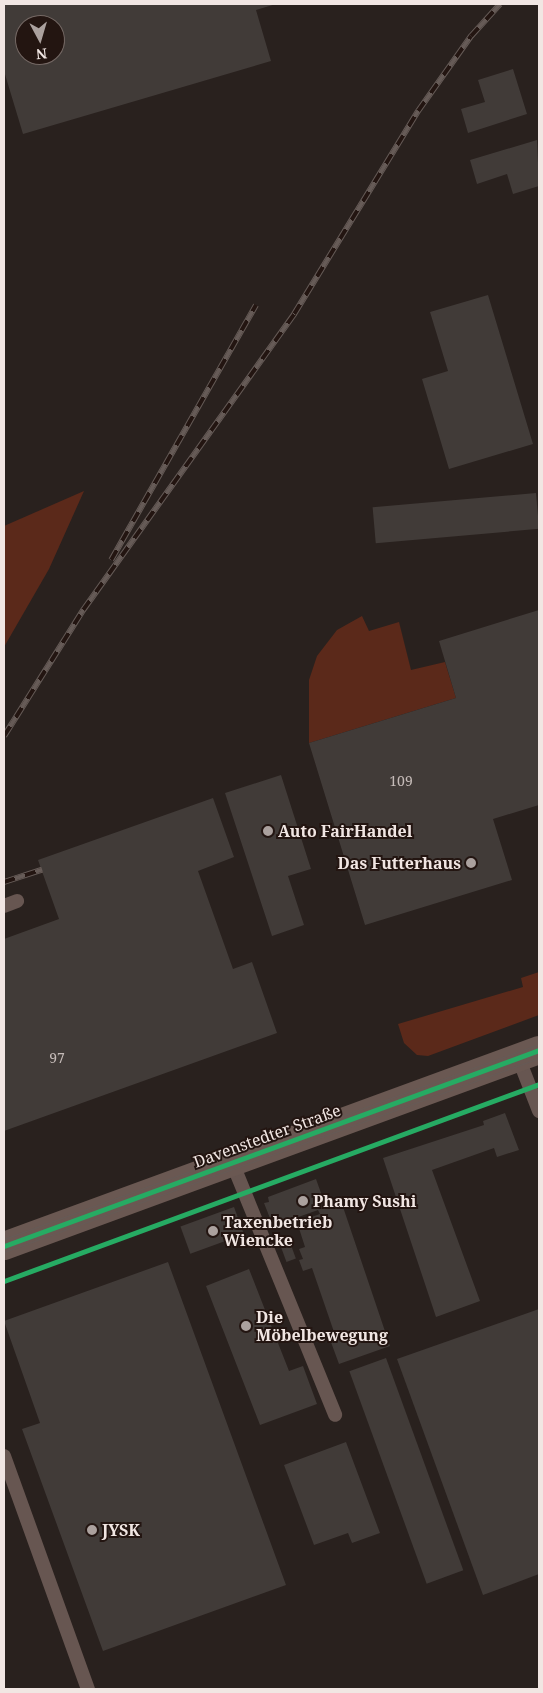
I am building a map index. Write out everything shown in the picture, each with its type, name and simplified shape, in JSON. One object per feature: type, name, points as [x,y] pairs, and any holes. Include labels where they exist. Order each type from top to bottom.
[{"type":"street","name":"Davenstedter Straße","points":[[4,1246],[529,1054]]},
{"type":"lane","points":[[529,1054],[539,1111]]},
{"type":"lane","points":[[232,1162],[335,1414]]},
{"type":"lane","points":[[4,1456],[88,1689]]},
{"type":"shaded area","points":[[84,491],[49,569],[4,647],[4,526]]},
{"type":"shaded area","points":[[362,616],[369,631],[399,622],[411,670],[445,662],[456,698],[309,743],[309,680],[317,656],[337,630]]},
{"type":"shaded area","points":[[539,972],[539,1015],[428,1056],[417,1055],[404,1043],[398,1024],[523,987],[521,978]]},
{"type":"building","points":[[4,4],[276,4],[256,10],[271,61],[23,134],[4,71]]},
{"type":"building","points":[[513,69],[527,114],[468,133],[461,109],[485,102],[478,80]]},
{"type":"building","points":[[537,140],[539,186],[513,194],[507,174],[477,184],[470,160]]},
{"type":"building","points":[[488,295],[533,444],[449,469],[422,379],[448,371],[430,312]]},
{"type":"building","points":[[536,493],[539,529],[376,543],[373,507]]},
{"type":"building","points":[[539,610],[539,805],[493,819],[512,880],[365,925],[309,743],[456,698],[439,641]]},
{"type":"building","name":"Auto FairHandel","points":[[281,775],[311,869],[288,876],[304,925],[272,936],[225,793]]},
{"type":"building","points":[[213,798],[234,857],[198,871],[233,969],[252,962],[277,1033],[4,1131],[4,939],[59,919],[38,860]]},
{"type":"building","points":[[505,1113],[519,1150],[497,1157],[494,1148],[432,1170],[480,1301],[436,1317],[383,1158],[484,1125],[483,1121]]},
{"type":"building","points":[[316,1179],[326,1207],[341,1201],[390,1346],[339,1364],[328,1334],[334,1332],[312,1268],[303,1271],[299,1260],[303,1259],[299,1249],[305,1247],[297,1222],[320,1214],[318,1210],[273,1226],[264,1203],[269,1202],[268,1197]]},
{"type":"building","name":"Taxenbetrieb Wiencke","points":[[234,1207],[244,1234],[190,1254],[180,1226]]},
{"type":"building","points":[[288,1237],[296,1259],[286,1262],[279,1240]]},
{"type":"building","points":[[168,1262],[286,1585],[103,1651],[22,1429],[40,1423],[4,1321]]},
{"type":"building","name":"Die Möbelbewegung","points":[[249,1269],[289,1371],[303,1366],[317,1404],[260,1425],[206,1286]]},
{"type":"building","points":[[539,1309],[539,1574],[483,1595],[397,1359]]},
{"type":"building","points":[[386,1358],[463,1570],[427,1584],[349,1371]]},
{"type":"building","points":[[346,1442],[380,1533],[352,1543],[348,1533],[314,1545],[284,1465]]},
{"type":"tram line","points":[[4,1239],[539,1044]]},
{"type":"tram line","points":[[4,1252],[539,1058]]},
{"type":"railway","points":[[4,736],[83,610],[294,314],[418,111],[471,36],[500,4]]},
{"type":"railway","points":[[111,560],[256,305]]},
{"type":"railway","points":[[4,882],[42,870]]},
{"type":"cycle path","points":[[4,1246],[539,1050]]},
{"type":"cycle path","points":[[4,1281],[539,1084]]},
{"type":"place","name":"Auto FairHandel","points":[[268,831]]},
{"type":"place","name":"Das Futterhaus","points":[[471,863]]},
{"type":"place","name":"Phamy Sushi","points":[[303,1201]]},
{"type":"place","name":"Taxenbetrieb Wiencke","points":[[213,1231]]},
{"type":"place","name":"Die Möbelbewegung","points":[[246,1326]]},
{"type":"place","name":"JYSK","points":[[92,1530]]}]
